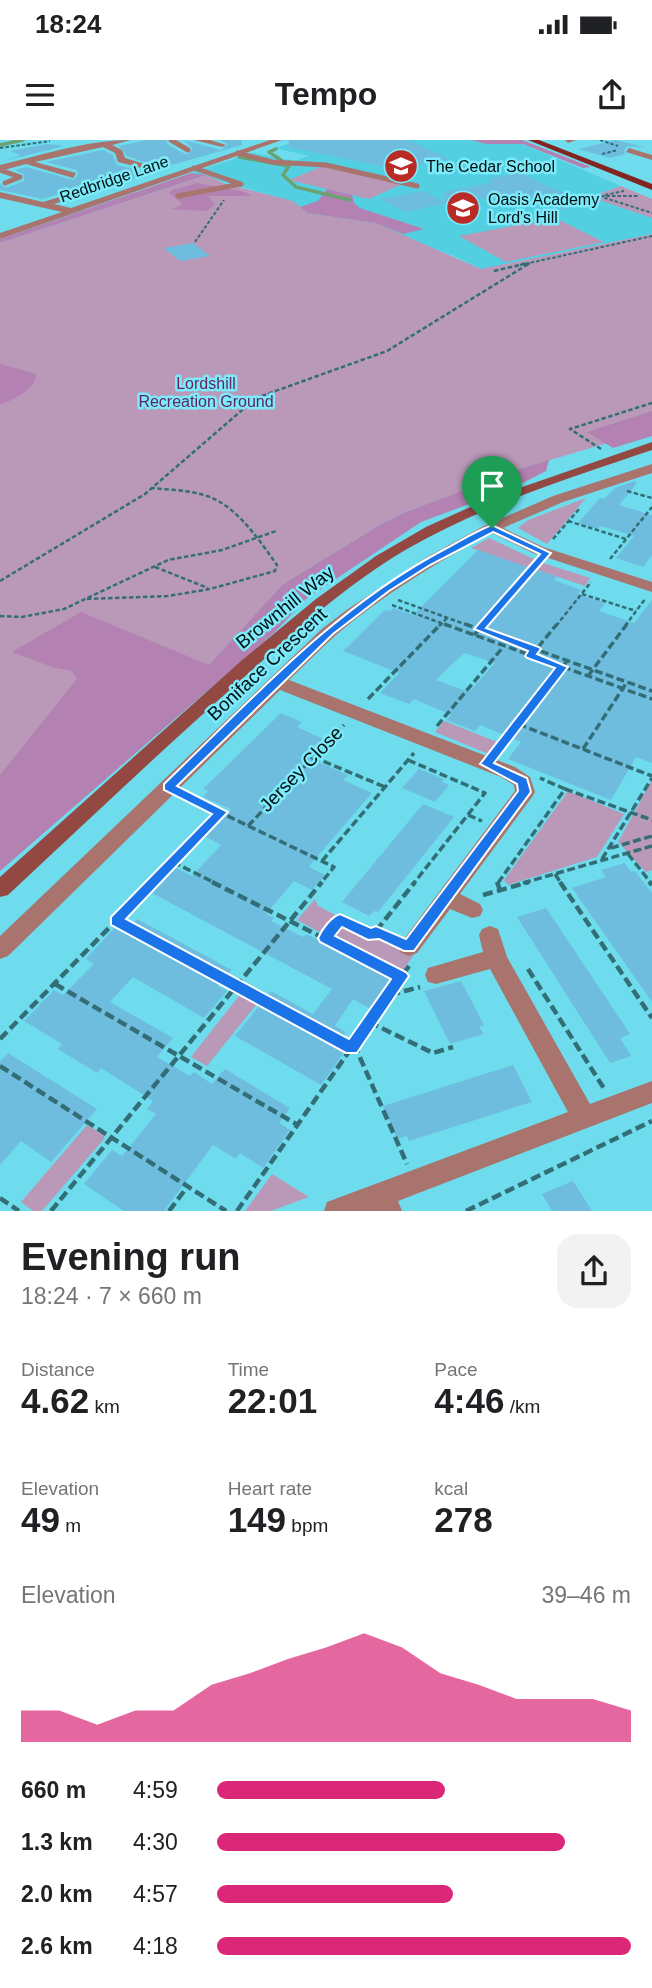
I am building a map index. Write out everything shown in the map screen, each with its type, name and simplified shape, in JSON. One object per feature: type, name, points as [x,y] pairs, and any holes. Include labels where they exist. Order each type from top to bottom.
[{"type":"main road","points":[[532,140],[652,187]]},
{"type":"street","points":[[0,169],[127,140]]},
{"type":"street","points":[[198,140],[222,145]]},
{"type":"street","name":"Redbridge Lane","points":[[0,236],[278,140]]},
{"type":"street","points":[[104,144],[119,152],[121,160],[155,170]]},
{"type":"street","points":[[629,150],[650,156]]},
{"type":"street","points":[[13,156],[73,175]]},
{"type":"street","points":[[46,204],[99,188]]},
{"type":"street","points":[[0,195],[71,211]]},
{"type":"street","name":"Brownhill Way","points":[[0,889],[214,694],[306,615],[366,570],[400,547],[464,513],[541,483],[652,446]]},
{"type":"street","name":"Boniface Crescent","points":[[0,950],[329,632],[376,596],[426,563],[492,528],[547,503],[652,468]]},
{"type":"street","points":[[492,528],[544,552],[652,589]]},
{"type":"street","name":"Jersey Close","points":[[277,682],[486,764],[523,782],[525,792],[409,947]]},
{"type":"street","points":[[446,897],[479,907]]},
{"type":"street","points":[[436,975],[493,946],[584,1118]]},
{"type":"street","points":[[337,1211],[385,1202],[414,1182],[615,1106],[650,1097]]},
{"type":"lane","points":[[171,140],[188,149]]},
{"type":"lane","points":[[238,153],[272,162],[326,165],[417,186]]},
{"type":"lane","points":[[177,196],[241,184],[226,176],[194,168]]},
{"type":"lane","points":[[0,169],[20,177],[5,183]]},
{"type":"path","points":[[599,196],[634,188]]},
{"type":"path","points":[[195,242],[228,194]]},
{"type":"path","points":[[599,196],[639,196]]},
{"type":"path","points":[[599,196],[652,213]]},
{"type":"path","points":[[494,271],[652,236]]},
{"type":"path","points":[[0,581],[152,488],[256,398],[387,351],[532,262]]},
{"type":"path","points":[[603,450],[570,429],[652,402]]},
{"type":"path","points":[[87,599],[169,596],[209,589],[275,571],[276,565],[257,537],[214,499],[152,488]]},
{"type":"path","points":[[474,635],[585,502]]},
{"type":"path","points":[[531,656],[652,507]]},
{"type":"path","points":[[568,522],[626,539]]},
{"type":"path","points":[[0,616],[11,618],[64,609],[186,555],[214,552],[276,531]]},
{"type":"path","points":[[155,567],[209,589]]},
{"type":"path","points":[[588,676],[652,589]]},
{"type":"path","points":[[582,594],[636,611]]},
{"type":"path","points":[[376,596],[479,629],[652,691]]},
{"type":"path","points":[[376,596],[503,646],[652,699]]},
{"type":"path","name":"Jersey Close","points":[[248,826],[447,618]]},
{"type":"path","points":[[322,861],[509,640]]},
{"type":"path","points":[[486,764],[567,661]]},
{"type":"path","points":[[583,749],[627,682]]},
{"type":"path","points":[[518,724],[652,777],[601,861]]},
{"type":"path","points":[[313,757],[385,787]]},
{"type":"path","points":[[325,938],[340,919],[373,936],[485,793],[408,760]]},
{"type":"path","points":[[51,1211],[334,867],[168,787]]},
{"type":"path","points":[[565,789],[652,820]]},
{"type":"path","points":[[0,1039],[221,812]]},
{"type":"path","points":[[468,815],[486,823]]},
{"type":"path","points":[[189,834],[196,838]]},
{"type":"path","points":[[609,848],[652,836]]},
{"type":"path","points":[[479,907],[481,896],[652,846]]},
{"type":"path","points":[[628,854],[652,885]]},
{"type":"path","points":[[173,862],[401,976],[237,1211]]},
{"type":"path","points":[[150,873],[158,877]]},
{"type":"path","points":[[555,874],[651,1014]]},
{"type":"path","points":[[116,921],[353,1046],[414,1182]]},
{"type":"path","points":[[376,932],[409,947]]},
{"type":"path","points":[[524,963],[615,1106]]},
{"type":"path","points":[[388,995],[439,982],[436,975]]},
{"type":"path","points":[[55,984],[298,1125]]},
{"type":"path","points":[[16,1011],[23,1016]]},
{"type":"path","points":[[369,1022],[433,1053],[453,1047]]},
{"type":"path","points":[[0,1066],[226,1211]]},
{"type":"path","points":[[466,1211],[652,1121]]},
{"type":"path","points":[[169,1211],[188,1186]]},
{"type":"path","points":[[0,1198],[19,1211]]},
{"type":"shaded area","name":"Oasis Academy Lord's Hill","points":[[300,140],[513,140],[621,186],[592,196],[652,218],[652,234],[481,269],[452,255],[308,213],[292,201],[191,173],[253,153],[294,161],[309,156],[275,148]]},
{"type":"shaded area","points":[[471,140],[522,140],[591,167],[583,168],[523,144],[486,144]]},
{"type":"shaded area","points":[[191,173],[206,175],[0,243],[0,239]]},
{"type":"shaded area","points":[[197,183],[245,192],[252,196],[208,196],[215,205],[206,211],[172,209],[183,204],[169,193]]},
{"type":"shaded area","points":[[327,189],[352,195],[354,203],[360,208],[424,229],[403,234],[376,223],[308,213],[300,207],[318,201]]},
{"type":"shaded area","points":[[0,364],[37,374],[27,390],[0,405]]},
{"type":"shaded area","points":[[652,411],[652,436],[613,448],[587,432]]},
{"type":"shaded area","points":[[549,460],[546,471],[515,487],[421,522],[306,599],[276,631],[0,871],[0,775],[77,679],[72,671],[55,668],[12,652],[81,612],[209,665],[282,585],[381,524],[516,470]]},
{"type":"green space","points":[[323,166],[402,184],[369,199],[289,180]]},
{"type":"green space","name":"Lordshill Recreation Ground","points":[[206,175],[226,184],[293,201],[308,213],[376,223],[481,269],[652,234],[652,430],[516,470],[406,512],[381,524],[282,585],[209,665],[214,675],[0,845],[0,243]]},
{"type":"green space","points":[[621,186],[652,199],[652,218],[590,197]]},
{"type":"green space","points":[[555,218],[604,242],[506,262],[459,236]]},
{"type":"green space","points":[[586,498],[547,544],[518,528],[528,520]]},
{"type":"green space","points":[[489,538],[536,560],[528,568],[471,548]]},
{"type":"green space","points":[[540,562],[590,578],[585,586],[534,569]]},
{"type":"green space","points":[[444,721],[500,743],[491,755],[435,732]]},
{"type":"green space","points":[[652,780],[652,870],[646,872],[618,842]]},
{"type":"green space","points":[[568,791],[624,814],[597,857],[508,885],[504,880]]},
{"type":"green space","points":[[315,899],[318,906],[339,917],[325,935],[297,920]]},
{"type":"green space","points":[[341,922],[373,938],[378,936],[415,953],[401,973],[329,937]]},
{"type":"green space","points":[[242,992],[260,1000],[207,1066],[191,1057]]},
{"type":"green space","points":[[87,1125],[104,1135],[104,1139],[42,1211],[33,1211],[21,1202]]},
{"type":"green space","points":[[272,1174],[309,1197],[271,1211],[245,1211]]},
{"type":"building","points":[[147,140],[166,140],[168,145],[187,155],[193,149],[184,140],[221,150],[228,144],[219,140],[241,140],[242,145],[161,168],[127,156],[119,146]]},
{"type":"building","points":[[289,140],[408,140],[450,159],[395,169],[288,147]]},
{"type":"building","points":[[616,140],[647,148],[628,146],[624,150],[625,154],[610,158],[578,149]]},
{"type":"building","points":[[46,144],[64,146],[0,162],[21,155],[10,151]]},
{"type":"building","points":[[103,150],[113,155],[117,165],[149,173],[107,189],[98,182],[43,199],[0,190],[0,184],[6,188],[24,181],[24,174],[15,170],[26,167],[74,180],[78,174],[77,170],[46,162]]},
{"type":"building","points":[[523,172],[533,180],[585,201],[564,210],[512,196],[447,203],[405,212],[379,199],[424,191],[445,202],[444,192],[493,182],[487,179]]},
{"type":"building","points":[[193,243],[210,256],[180,261],[164,248]]},
{"type":"building","points":[[635,481],[637,483],[619,505],[652,515],[652,555],[643,567],[616,558],[634,536],[601,526],[598,529],[578,523],[600,498],[604,499],[615,488]]},
{"type":"building","points":[[478,550],[557,577],[554,580],[581,590],[578,594],[605,603],[599,611],[634,623],[652,600],[652,763],[636,757],[611,800],[508,759],[521,742],[480,725],[475,731],[446,720],[451,715],[414,699],[409,704],[380,693],[399,673],[343,651],[385,610],[390,611],[393,608],[413,615]],"holes":[[[464,653],[495,663],[469,692],[436,680]]]},
{"type":"building","points":[[281,713],[302,722],[297,727],[325,740],[309,758],[348,775],[343,780],[372,793],[309,867],[325,875],[312,890],[294,881],[266,914],[274,918],[271,921],[303,937],[306,934],[396,981],[374,1011],[353,999],[335,1026],[346,1032],[336,1047],[345,1051],[321,1085],[235,1036],[271,991],[313,1014],[332,989],[150,892],[174,867],[192,876],[221,845],[204,836],[231,809],[203,797],[208,791],[203,789]]},
{"type":"building","points":[[419,769],[444,779],[442,782],[449,785],[435,802],[402,788]]},
{"type":"building","points":[[423,804],[454,817],[378,912],[374,911],[369,916],[342,902]]},
{"type":"building","points":[[625,863],[652,893],[652,1002],[572,888],[606,877],[601,870]]},
{"type":"building","points":[[546,908],[630,1034],[620,1038],[631,1056],[610,1063],[517,917]]},
{"type":"building","points":[[137,919],[232,970],[218,986],[227,991],[204,1018],[133,977],[110,1002],[173,1038],[157,1057],[190,1076],[194,1072],[212,1084],[225,1069],[290,1108],[279,1123],[290,1130],[263,1168],[240,1153],[236,1159],[213,1145],[164,1211],[124,1211],[84,1184],[112,1150],[122,1156],[156,1114],[147,1109],[153,1101],[101,1068],[97,1073],[58,1049],[62,1044],[24,1021],[54,990],[63,995],[94,964],[86,959],[117,925],[126,930]]},
{"type":"building","points":[[461,981],[484,1025],[479,1027],[484,1034],[450,1044],[424,991]]},
{"type":"building","points":[[8,1053],[97,1109],[51,1162],[21,1141],[0,1165],[0,1061]]},
{"type":"building","points":[[513,1065],[532,1102],[409,1141],[407,1136],[397,1139],[383,1106]]},
{"type":"building","points":[[573,1181],[592,1211],[552,1211],[542,1194]]},
{"type":"waterway","points":[[0,145],[23,140]]},
{"type":"waterway","points":[[276,149],[269,152],[281,160]]},
{"type":"waterway","points":[[239,157],[289,166],[283,175],[296,187],[350,200]]},
{"type":"place","name":"The Cedar School","points":[[401,166]]},
{"type":"place","name":"Oasis Academy Lord's Hill","points":[[463,208]]},
{"type":"route","points":[[492,528],[546,553],[479,629],[535,649],[531,656],[562,667],[486,764],[508,772],[523,782],[525,792],[409,947],[376,932],[373,936],[340,919],[325,938],[401,976],[351,1048],[239,985],[116,921],[221,812],[168,787],[329,632],[385,589],[426,563],[492,528]]}]
